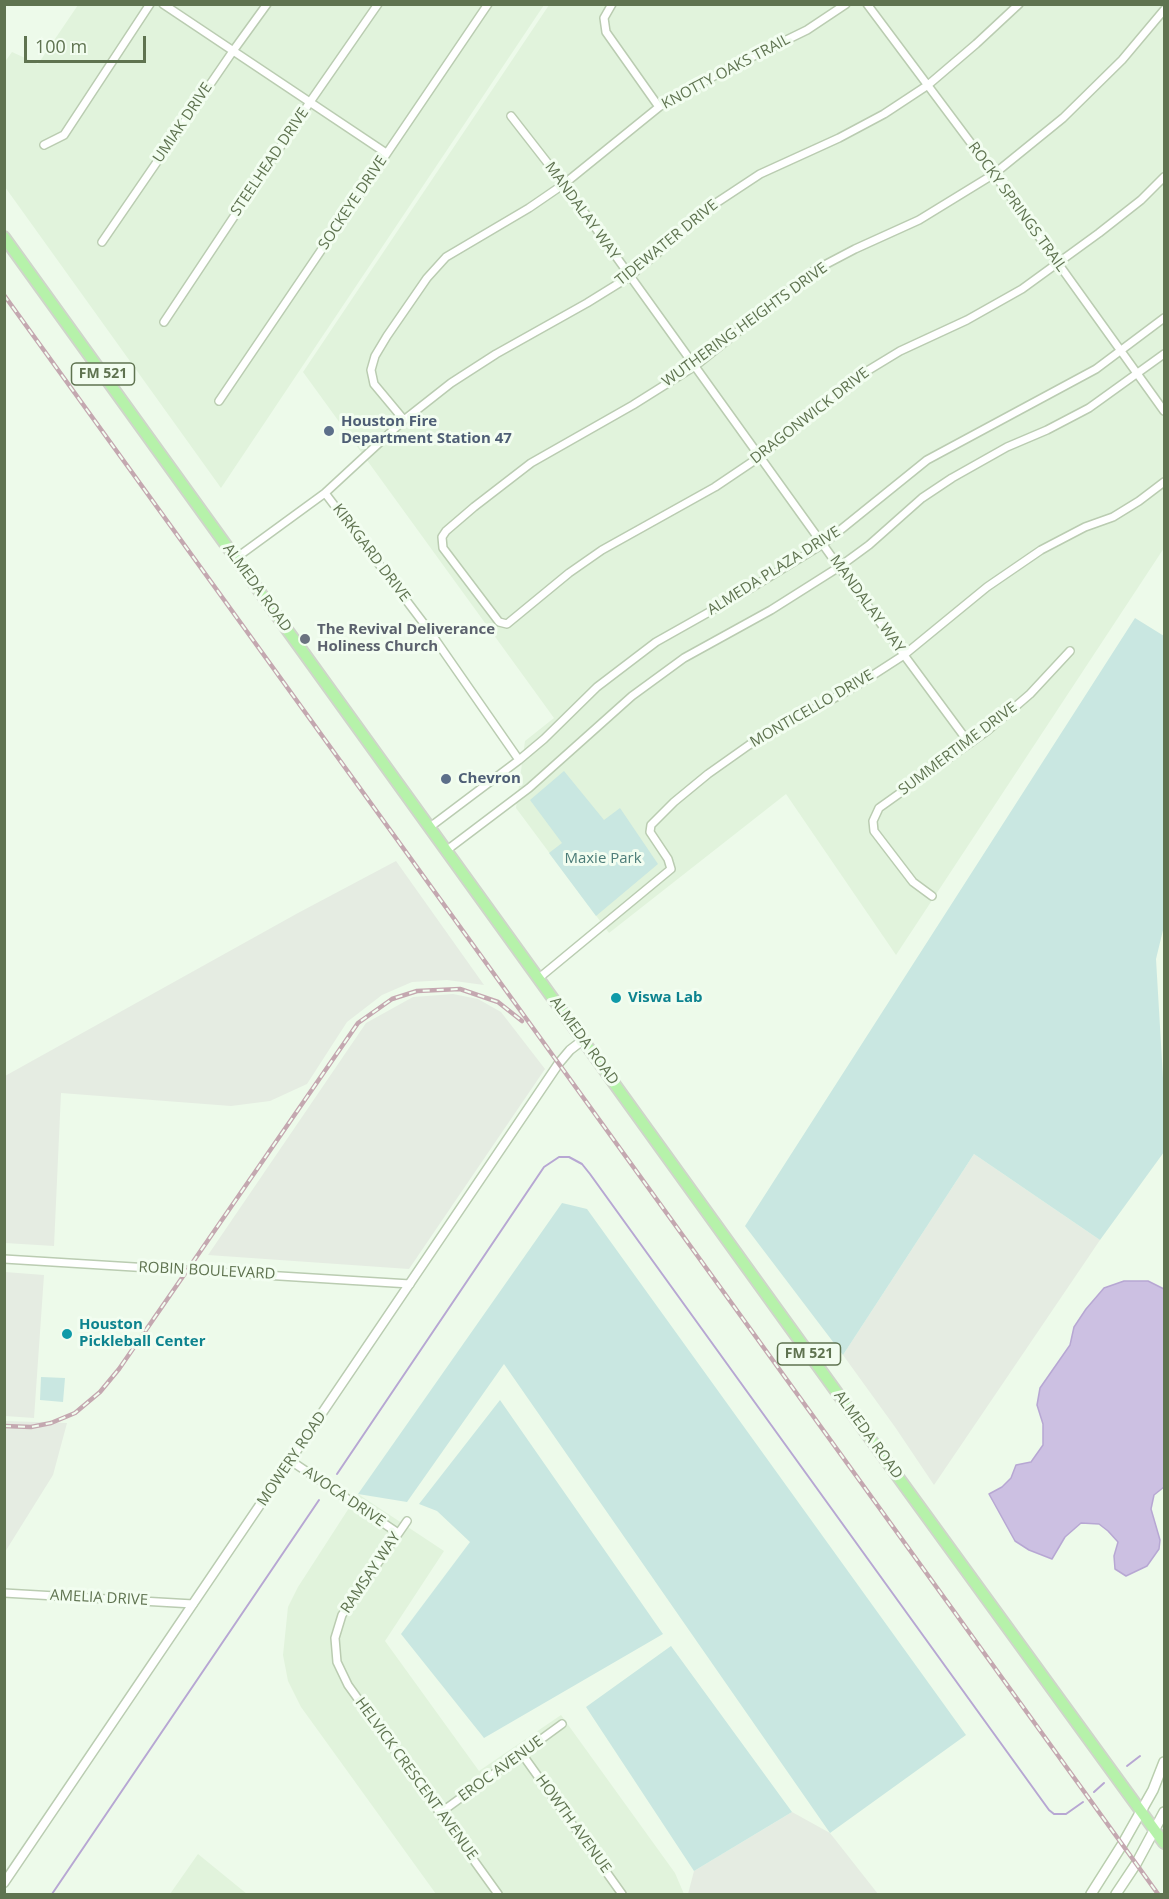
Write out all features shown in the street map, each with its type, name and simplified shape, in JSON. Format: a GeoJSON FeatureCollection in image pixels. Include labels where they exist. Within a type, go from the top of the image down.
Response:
{"type":"FeatureCollection","features":[{"type":"Feature","properties":{"kind":"main road","name":"ALMEDA ROAD"},"geometry":{"type":"LineString","coordinates":[[4,237],[1164,1843]]}},
{"type":"Feature","properties":{"kind":"main road"},"geometry":{"type":"LineString","coordinates":[[1091,1894],[1153,1790],[1164,1762]]}},
{"type":"Feature","properties":{"kind":"main road"},"geometry":{"type":"LineString","coordinates":[[1116,1894],[1164,1812]]}},
{"type":"Feature","properties":{"kind":"street"},"geometry":{"type":"LineString","coordinates":[[45,145],[64,135],[150,4]]}},
{"type":"Feature","properties":{"kind":"street"},"geometry":{"type":"LineString","coordinates":[[163,4],[386,153]]}},
{"type":"Feature","properties":{"kind":"street","name":"UMIAK DRIVE"},"geometry":{"type":"LineString","coordinates":[[102,242],[267,4]]}},
{"type":"Feature","properties":{"kind":"street","name":"STEELHEAD DRIVE"},"geometry":{"type":"LineString","coordinates":[[164,322],[378,4]]}},
{"type":"Feature","properties":{"kind":"street","name":"SOCKEYE DRIVE"},"geometry":{"type":"LineString","coordinates":[[219,401],[488,4]]}},
{"type":"Feature","properties":{"kind":"street"},"geometry":{"type":"LineString","coordinates":[[612,4],[604,18],[606,32],[659,107]]}},
{"type":"Feature","properties":{"kind":"street","name":"KNOTTY OAKS TRAIL"},"geometry":{"type":"LineString","coordinates":[[404,420],[374,384],[371,370],[375,356],[387,336],[427,278],[446,257],[529,208],[564,184],[659,107],[725,70],[807,30],[846,4]]}},
{"type":"Feature","properties":{"kind":"street","name":"ROCKY SPRINGS TRAIL"},"geometry":{"type":"LineString","coordinates":[[867,4],[994,174],[1164,411]]}},
{"type":"Feature","properties":{"kind":"street","name":"TIDEWATER DRIVE"},"geometry":{"type":"LineString","coordinates":[[236,558],[326,493],[404,420],[451,383],[496,354],[629,277],[710,207],[760,174],[839,138],[884,114],[927,85],[1019,4]]}},
{"type":"Feature","properties":{"kind":"street","name":"WUTHERING HEIGHTS DRIVE"},"geometry":{"type":"LineString","coordinates":[[488,608],[443,548],[442,537],[446,531],[531,463],[633,405],[695,366],[815,270],[919,220],[994,174],[1063,118],[1122,60],[1164,10]]}},
{"type":"Feature","properties":{"kind":"street","name":"MANDALAY WAY"},"geometry":{"type":"LineString","coordinates":[[511,116],[564,184],[839,567],[969,743]]}},
{"type":"Feature","properties":{"kind":"street","name":"DRAGONWICK DRIVE"},"geometry":{"type":"LineString","coordinates":[[488,608],[499,622],[507,624],[569,573],[602,550],[715,487],[761,456],[849,382],[900,351],[967,320],[1022,289],[1141,200],[1164,177]]}},
{"type":"Feature","properties":{"kind":"street","name":"ALMEDA PLAZA DRIVE"},"geometry":{"type":"LineString","coordinates":[[430,827],[519,760],[597,687],[656,642],[823,544],[927,460],[1096,369],[1122,352],[1164,318]]}},
{"type":"Feature","properties":{"kind":"street","name":"ALMEDA PLAZA DRIVE"},"geometry":{"type":"LineString","coordinates":[[447,850],[529,788],[632,696],[684,658],[771,610],[839,567],[869,545],[922,498],[952,478],[1007,447],[1047,430],[1089,408],[1164,354]]}},
{"type":"Feature","properties":{"kind":"street","name":"MONTICELLO DRIVE"},"geometry":{"type":"LineString","coordinates":[[539,978],[671,869],[668,859],[650,832],[655,820],[708,774],[749,745],[856,686],[904,655],[987,587],[1023,562],[1085,527],[1113,517],[1164,482]]}},
{"type":"Feature","properties":{"kind":"street","name":"KIRKGARD DRIVE"},"geometry":{"type":"LineString","coordinates":[[326,493],[428,629],[519,760]]}},
{"type":"Feature","properties":{"kind":"street","name":"SUMMERTIME DRIVE"},"geometry":{"type":"LineString","coordinates":[[932,896],[913,882],[874,831],[873,821],[879,808],[969,743],[1030,694],[1070,651]]}},
{"type":"Feature","properties":{"kind":"street","name":"MOWERY ROAD"},"geometry":{"type":"LineString","coordinates":[[4,1883],[559,1063],[583,1040]]}},
{"type":"Feature","properties":{"kind":"street","name":"ROBIN BOULEVARD"},"geometry":{"type":"LineString","coordinates":[[4,1259],[410,1284]]}},
{"type":"Feature","properties":{"kind":"street","name":"AVOCA DRIVE"},"geometry":{"type":"LineString","coordinates":[[291,1461],[398,1533]]}},
{"type":"Feature","properties":{"kind":"street","name":"RAMSAY WAY"},"geometry":{"type":"LineString","coordinates":[[337,1662],[335,1638],[342,1615],[407,1521]]}},
{"type":"Feature","properties":{"kind":"street","name":"AMELIA DRIVE"},"geometry":{"type":"LineString","coordinates":[[4,1593],[193,1604]]}},
{"type":"Feature","properties":{"kind":"street","name":"HELVICK CRESCENT AVENUE"},"geometry":{"type":"LineString","coordinates":[[337,1662],[348,1685],[498,1894]]}},
{"type":"Feature","properties":{"kind":"street","name":"EROC AVENUE"},"geometry":{"type":"LineString","coordinates":[[440,1813],[562,1724]]}},
{"type":"Feature","properties":{"kind":"street","name":"HOWTH AVENUE"},"geometry":{"type":"LineString","coordinates":[[522,1754],[622,1894]]}},
{"type":"Feature","properties":{"kind":"shaded area"},"geometry":{"type":"Polygon","coordinates":[[[78,5],[544,5],[221,488],[5,187],[4,63],[12,52],[38,64],[78,5]]]}},
{"type":"Feature","properties":{"kind":"shaded area"},"geometry":{"type":"Polygon","coordinates":[[[549,5],[1164,5],[1164,548],[896,955],[786,794],[609,933],[516,808],[525,741],[554,718],[303,372],[549,5]]]}},
{"type":"Feature","properties":{"kind":"shaded area"},"geometry":{"type":"Polygon","coordinates":[[[396,861],[484,985],[447,980],[412,982],[382,995],[347,1022],[307,1084],[270,1101],[231,1106],[61,1093],[54,1246],[5,1243],[5,1076],[396,861]]]}},
{"type":"Feature","properties":{"kind":"shaded area"},"geometry":{"type":"Polygon","coordinates":[[[453,994],[478,999],[501,1012],[545,1069],[409,1269],[208,1255],[366,1023],[413,997],[453,994]]]}},
{"type":"Feature","properties":{"kind":"shaded area"},"geometry":{"type":"Polygon","coordinates":[[[974,1154],[1100,1240],[934,1485],[843,1355],[974,1154]]]}},
{"type":"Feature","properties":{"kind":"shaded area"},"geometry":{"type":"Polygon","coordinates":[[[5,1272],[44,1275],[34,1418],[5,1416],[5,1272]]]}},
{"type":"Feature","properties":{"kind":"shaded area"},"geometry":{"type":"Polygon","coordinates":[[[1124,1281],[1148,1281],[1164,1289],[1164,1487],[1154,1495],[1151,1509],[1160,1540],[1159,1549],[1147,1566],[1126,1576],[1115,1569],[1114,1556],[1118,1542],[1099,1524],[1081,1523],[1065,1537],[1052,1559],[1029,1550],[1015,1541],[989,1494],[1002,1487],[1011,1478],[1016,1465],[1031,1462],[1043,1445],[1043,1424],[1037,1405],[1040,1388],[1070,1345],[1074,1327],[1086,1309],[1104,1288],[1124,1281]]]}},
{"type":"Feature","properties":{"kind":"shaded area"},"geometry":{"type":"Polygon","coordinates":[[[5,1421],[67,1423],[53,1475],[5,1552],[5,1421]]]}},
{"type":"Feature","properties":{"kind":"shaded area"},"geometry":{"type":"Polygon","coordinates":[[[358,1494],[444,1551],[385,1641],[479,1771],[561,1715],[675,1873],[684,1894],[436,1894],[301,1707],[288,1681],[283,1655],[288,1607],[298,1587],[358,1494]]]}},
{"type":"Feature","properties":{"kind":"shaded area"},"geometry":{"type":"Polygon","coordinates":[[[792,1812],[830,1833],[878,1894],[688,1894],[694,1871],[792,1812]]]}},
{"type":"Feature","properties":{"kind":"shaded area"},"geometry":{"type":"Polygon","coordinates":[[[198,1854],[247,1894],[170,1894],[198,1854]]]}},
{"type":"Feature","properties":{"kind":"green space"},"geometry":{"type":"Polygon","coordinates":[[[1135,618],[1164,636],[1164,926],[1156,959],[1164,1095],[1164,1152],[1100,1240],[974,1154],[843,1355],[745,1226],[1135,618]]]}},
{"type":"Feature","properties":{"kind":"green space","name":"Maxie Park"},"geometry":{"type":"Polygon","coordinates":[[[564,771],[604,820],[620,808],[658,864],[596,916],[549,853],[562,843],[530,800],[564,771]]]}},
{"type":"Feature","properties":{"kind":"green space"},"geometry":{"type":"Polygon","coordinates":[[[562,1203],[587,1209],[966,1735],[830,1833],[504,1364],[407,1502],[358,1494],[562,1203]]]}},
{"type":"Feature","properties":{"kind":"green space"},"geometry":{"type":"Polygon","coordinates":[[[41,1377],[65,1378],[63,1402],[40,1400],[41,1377]]]}},
{"type":"Feature","properties":{"kind":"green space"},"geometry":{"type":"Polygon","coordinates":[[[500,1400],[663,1634],[484,1738],[401,1634],[470,1542],[437,1511],[419,1504],[500,1400]]]}},
{"type":"Feature","properties":{"kind":"green space"},"geometry":{"type":"Polygon","coordinates":[[[671,1646],[792,1812],[694,1871],[586,1707],[671,1646]]]}},
{"type":"Feature","properties":{"kind":"waterway"},"geometry":{"type":"LineString","coordinates":[[337,1474],[544,1167],[559,1157],[569,1157],[582,1164],[590,1174],[1049,1810],[1054,1814],[1066,1814],[1083,1802]]}},
{"type":"Feature","properties":{"kind":"waterway"},"geometry":{"type":"LineString","coordinates":[[52,1894],[319,1500]]}},
{"type":"Feature","properties":{"kind":"waterway"},"geometry":{"type":"LineString","coordinates":[[1127,1766],[1140,1756]]}},
{"type":"Feature","properties":{"kind":"waterway"},"geometry":{"type":"LineString","coordinates":[[1094,1792],[1104,1783]]}},
{"type":"Feature","properties":{"kind":"railway"},"geometry":{"type":"LineString","coordinates":[[4,295],[1158,1894]]}},
{"type":"Feature","properties":{"kind":"railway"},"geometry":{"type":"LineString","coordinates":[[4,1426],[31,1427],[51,1423],[75,1413],[100,1392],[119,1369],[358,1023],[392,999],[417,991],[460,989],[498,1002],[522,1021]]}},
{"type":"Feature","properties":{"kind":"place","name":"Houston Fire Department Station 47"},"geometry":{"type":"Point","coordinates":[329,431]}},
{"type":"Feature","properties":{"kind":"place","name":"The Revival Deliverance Holiness Church"},"geometry":{"type":"Point","coordinates":[305,639]}},
{"type":"Feature","properties":{"kind":"place","name":"Chevron"},"geometry":{"type":"Point","coordinates":[446,779]}},
{"type":"Feature","properties":{"kind":"place","name":"Viswa Lab"},"geometry":{"type":"Point","coordinates":[616,998]}},
{"type":"Feature","properties":{"kind":"place","name":"Houston Pickleball Center"},"geometry":{"type":"Point","coordinates":[67,1334]}}]}
